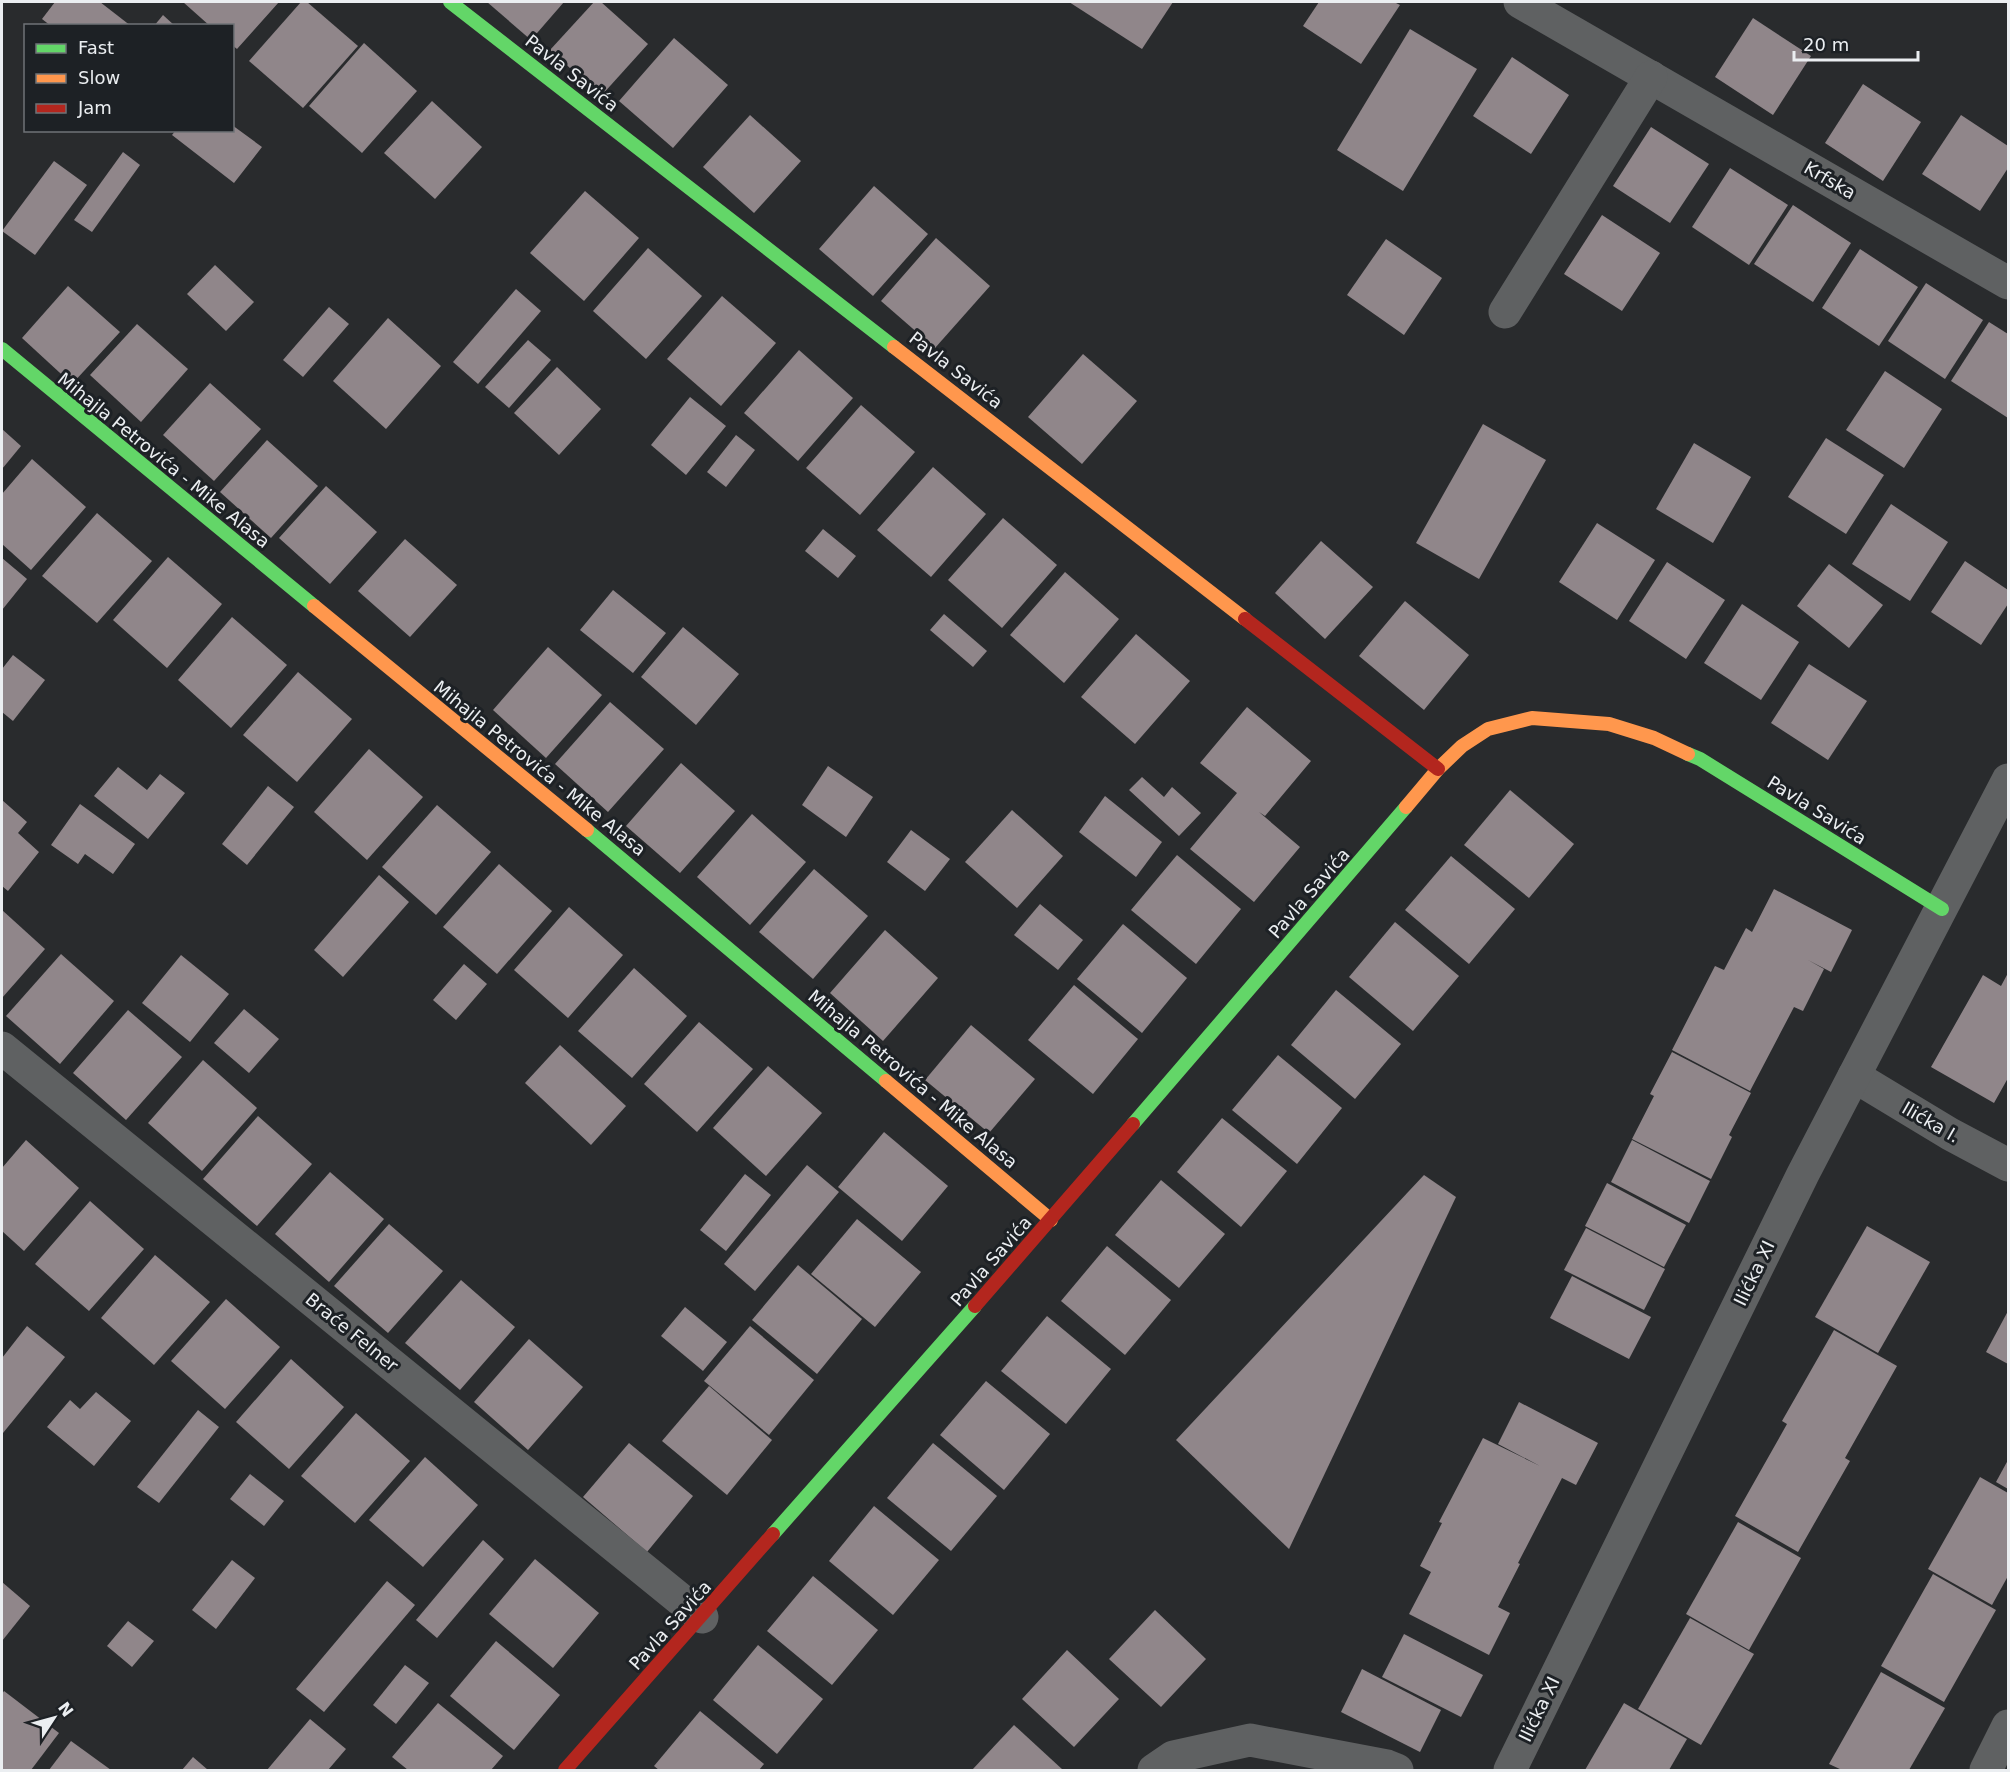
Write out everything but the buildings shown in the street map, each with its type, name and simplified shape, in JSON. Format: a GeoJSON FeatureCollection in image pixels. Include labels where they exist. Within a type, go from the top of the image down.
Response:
{"type":"FeatureCollection","features":[{"type":"Feature","properties":{"kind":"street","name":"Pavla Savića"},"geometry":{"type":"LineString","coordinates":[[450,2],[1438,769]]}},
{"type":"Feature","properties":{"kind":"street","name":"Krfska"},"geometry":{"type":"LineString","coordinates":[[1520,2],[2008,282]]}},
{"type":"Feature","properties":{"kind":"street"},"geometry":{"type":"LineString","coordinates":[[1506,312],[1651,77]]}},
{"type":"Feature","properties":{"kind":"street","name":"Mihajla Petrovića - Mike Alasa"},"geometry":{"type":"LineString","coordinates":[[2,349],[681,907],[1051,1220]]}},
{"type":"Feature","properties":{"kind":"street","name":"Pavla Savića"},"geometry":{"type":"LineString","coordinates":[[565,1770],[1051,1220],[1438,769],[1462,746],[1488,729],[1532,718],[1609,724],[1654,738],[1700,759],[1942,909]]}},
{"type":"Feature","properties":{"kind":"street","name":"Ilićka XI"},"geometry":{"type":"LineString","coordinates":[[1509,1770],[1803,1174],[2008,780]]}},
{"type":"Feature","properties":{"kind":"street","name":"Braće Felner"},"geometry":{"type":"LineString","coordinates":[[2,1048],[702,1617]]}},
{"type":"Feature","properties":{"kind":"street","name":"Ilićka I."},"geometry":{"type":"LineString","coordinates":[[1854,1076],[1950,1134],[2008,1165]]}},
{"type":"Feature","properties":{"kind":"street"},"geometry":{"type":"LineString","coordinates":[[1986,1770],[2008,1726]]}},
{"type":"Feature","properties":{"kind":"street"},"geometry":{"type":"LineString","coordinates":[[1154,1770],[1173,1757],[1250,1740],[1387,1766],[1397,1770]]}},
{"type":"Feature","properties":{"kind":"traffic: fast"},"geometry":{"type":"LineString","coordinates":[[450,2],[894,347]]}},
{"type":"Feature","properties":{"kind":"traffic: fast"},"geometry":{"type":"LineString","coordinates":[[2,349],[314,606]]}},
{"type":"Feature","properties":{"kind":"traffic: fast"},"geometry":{"type":"LineString","coordinates":[[1688,754],[1700,759],[1942,909]]}},
{"type":"Feature","properties":{"kind":"traffic: fast"},"geometry":{"type":"LineString","coordinates":[[1133,1124],[1406,807]]}},
{"type":"Feature","properties":{"kind":"traffic: fast"},"geometry":{"type":"LineString","coordinates":[[587,830],[886,1081]]}},
{"type":"Feature","properties":{"kind":"traffic: fast"},"geometry":{"type":"LineString","coordinates":[[773,1534],[975,1306]]}},
{"type":"Feature","properties":{"kind":"traffic: slow"},"geometry":{"type":"LineString","coordinates":[[894,347],[1245,619]]}},
{"type":"Feature","properties":{"kind":"traffic: slow"},"geometry":{"type":"LineString","coordinates":[[314,606],[587,830]]}},
{"type":"Feature","properties":{"kind":"traffic: slow"},"geometry":{"type":"LineString","coordinates":[[1406,807],[1438,769],[1462,746],[1488,729],[1532,718],[1609,724],[1654,738],[1688,754]]}},
{"type":"Feature","properties":{"kind":"traffic: slow"},"geometry":{"type":"LineString","coordinates":[[886,1081],[1051,1220]]}},
{"type":"Feature","properties":{"kind":"traffic: jam"},"geometry":{"type":"LineString","coordinates":[[1245,619],[1438,769]]}},
{"type":"Feature","properties":{"kind":"traffic: jam"},"geometry":{"type":"LineString","coordinates":[[975,1306],[1133,1124]]}},
{"type":"Feature","properties":{"kind":"traffic: jam"},"geometry":{"type":"LineString","coordinates":[[565,1770],[773,1534]]}}]}
